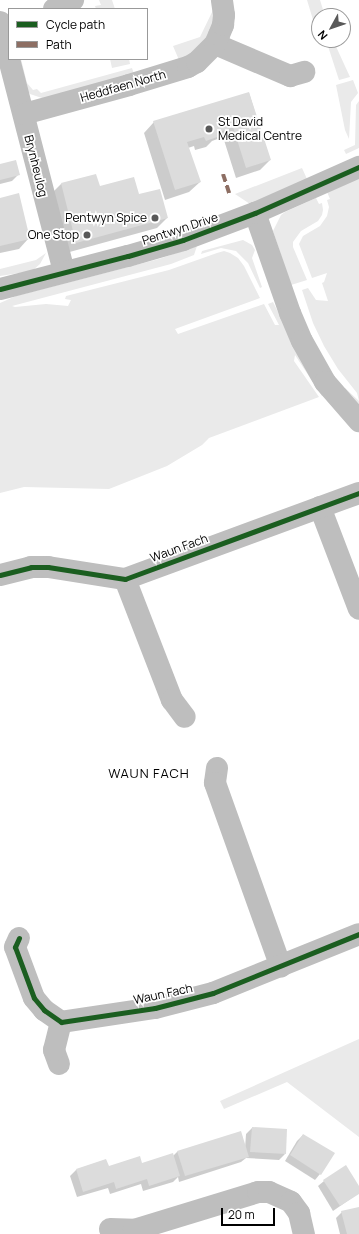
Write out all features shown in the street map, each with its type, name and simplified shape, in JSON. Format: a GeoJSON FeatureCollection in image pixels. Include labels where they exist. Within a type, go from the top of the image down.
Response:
{"type":"FeatureCollection","features":[{"type":"Feature","properties":{"kind":"street"},"geometry":{"type":"LineString","coordinates":[[57,8],[67,5],[73,0]]}},
{"type":"Feature","properties":{"kind":"street","name":"Heddfaen North"},"geometry":{"type":"LineString","coordinates":[[24,114],[188,67],[197,62],[215,44],[223,25],[224,14],[222,0]]}},
{"type":"Feature","properties":{"kind":"street","name":"Brynheulog"},"geometry":{"type":"LineString","coordinates":[[3,23],[8,52]]}},
{"type":"Feature","properties":{"kind":"street"},"geometry":{"type":"LineString","coordinates":[[215,44],[290,76],[304,72]]}},
{"type":"Feature","properties":{"kind":"street","name":"Brynheulog"},"geometry":{"type":"LineString","coordinates":[[10,60],[64,272]]}},
{"type":"Feature","properties":{"kind":"street","name":"Pentwyn Drive"},"geometry":{"type":"LineString","coordinates":[[0,289],[183,240],[256,213],[359,167]]}},
{"type":"Feature","properties":{"kind":"street"},"geometry":{"type":"LineString","coordinates":[[256,213],[288,307],[302,341],[325,382],[359,421]]}},
{"type":"Feature","properties":{"kind":"street","name":"Waun Fach"},"geometry":{"type":"LineString","coordinates":[[0,575],[19,569],[48,567],[125,579],[359,493]]}},
{"type":"Feature","properties":{"kind":"street"},"geometry":{"type":"LineString","coordinates":[[320,507],[359,609]]}},
{"type":"Feature","properties":{"kind":"street"},"geometry":{"type":"LineString","coordinates":[[125,579],[172,700],[185,717]]}},
{"type":"Feature","properties":{"kind":"street"},"geometry":{"type":"LineString","coordinates":[[217,768],[215,783],[281,967]]}},
{"type":"Feature","properties":{"kind":"street","name":"Waun Fach"},"geometry":{"type":"LineString","coordinates":[[61,1022],[155,1008],[213,993],[281,967],[359,934]]}},
{"type":"Feature","properties":{"kind":"street"},"geometry":{"type":"LineString","coordinates":[[19,938],[15,947],[34,998],[44,1010],[61,1022],[54,1050],[59,1064]]}},
{"type":"Feature","properties":{"kind":"street"},"geometry":{"type":"LineString","coordinates":[[110,1229],[134,1230],[258,1192],[269,1192],[291,1202],[299,1213],[304,1234]]}},
{"type":"Feature","properties":{"kind":"shaded area"},"geometry":{"type":"Polygon","coordinates":[[[99,0],[112,0],[115,8],[96,8],[95,6],[101,5],[99,0]]]}},
{"type":"Feature","properties":{"kind":"shaded area"},"geometry":{"type":"Polygon","coordinates":[[[307,0],[320,0],[322,8],[311,8],[311,13],[307,0]]]}},
{"type":"Feature","properties":{"kind":"shaded area"},"geometry":{"type":"Polygon","coordinates":[[[214,8],[214,25],[196,52],[179,60],[173,46],[200,37],[214,8]]]}},
{"type":"Feature","properties":{"kind":"shaded area"},"geometry":{"type":"Polygon","coordinates":[[[329,48],[337,48],[350,77],[339,80],[329,48]]]}},
{"type":"Feature","properties":{"kind":"shaded area"},"geometry":{"type":"Polygon","coordinates":[[[18,60],[21,60],[27,83],[33,90],[37,89],[41,93],[132,68],[134,74],[45,99],[30,94],[25,88],[18,60]]]}},
{"type":"Feature","properties":{"kind":"shaded area"},"geometry":{"type":"Polygon","coordinates":[[[110,60],[129,60],[130,64],[112,68],[110,60]]]}},
{"type":"Feature","properties":{"kind":"shaded area"},"geometry":{"type":"Polygon","coordinates":[[[353,80],[358,93],[351,102],[349,139],[345,130],[336,85],[353,80]]]}},
{"type":"Feature","properties":{"kind":"shaded area"},"geometry":{"type":"Polygon","coordinates":[[[359,101],[359,148],[346,154],[344,150],[355,145],[356,105],[359,101]]]}},
{"type":"Feature","properties":{"kind":"shaded area"},"geometry":{"type":"Polygon","coordinates":[[[302,168],[307,179],[250,204],[235,194],[302,168]]]}},
{"type":"Feature","properties":{"kind":"shaded area"},"geometry":{"type":"Polygon","coordinates":[[[359,178],[359,401],[357,393],[338,369],[324,346],[313,323],[302,290],[308,288],[316,300],[328,301],[322,283],[324,282],[327,273],[312,278],[299,244],[303,236],[320,226],[327,216],[329,207],[327,200],[330,199],[327,192],[359,178]]]}},
{"type":"Feature","properties":{"kind":"shaded area"},"geometry":{"type":"Polygon","coordinates":[[[316,198],[319,204],[322,203],[322,215],[318,221],[301,231],[293,242],[293,247],[307,280],[291,285],[273,231],[281,215],[316,198]]]}},
{"type":"Feature","properties":{"kind":"shaded area"},"geometry":{"type":"Polygon","coordinates":[[[243,240],[252,245],[255,250],[252,258],[262,287],[260,288],[248,263],[236,251],[221,248],[201,254],[202,251],[243,240]]]}},
{"type":"Feature","properties":{"kind":"shaded area"},"geometry":{"type":"Polygon","coordinates":[[[197,246],[194,255],[171,264],[12,306],[46,304],[68,306],[71,300],[65,299],[66,296],[169,270],[224,251],[238,258],[244,266],[260,298],[175,329],[178,334],[264,304],[275,325],[279,325],[268,304],[273,302],[287,330],[325,394],[322,396],[295,355],[294,361],[319,397],[209,438],[202,445],[167,466],[109,489],[24,487],[0,493],[0,303],[16,296],[159,259],[197,246]]]}},
{"type":"Feature","properties":{"kind":"shaded area"},"geometry":{"type":"Polygon","coordinates":[[[46,253],[40,264],[32,271],[0,276],[0,269],[36,260],[46,253]]]}},
{"type":"Feature","properties":{"kind":"shaded area"},"geometry":{"type":"Polygon","coordinates":[[[345,388],[359,401],[359,410],[342,390],[345,388]]]}},
{"type":"Feature","properties":{"kind":"shaded area"},"geometry":{"type":"Polygon","coordinates":[[[359,1039],[359,1137],[287,1082],[224,1109],[220,1101],[359,1039]]]}},
{"type":"Feature","properties":{"kind":"building"},"geometry":{"type":"Polygon","coordinates":[[[249,92],[271,160],[246,168],[233,127],[217,133],[217,137],[206,141],[204,137],[187,142],[201,182],[175,190],[153,121],[249,92]]]}},
{"type":"Feature","properties":{"kind":"building"},"geometry":{"type":"Polygon","coordinates":[[[16,160],[20,175],[0,180],[0,164],[16,160]]]}},
{"type":"Feature","properties":{"kind":"building"},"geometry":{"type":"Polygon","coordinates":[[[96,174],[100,186],[134,177],[139,194],[160,189],[168,218],[76,243],[61,183],[96,174]]]}},
{"type":"Feature","properties":{"kind":"building"},"geometry":{"type":"Polygon","coordinates":[[[19,193],[30,239],[0,246],[0,198],[19,193]]]}},
{"type":"Feature","properties":{"kind":"building"},"geometry":{"type":"Polygon","coordinates":[[[252,1127],[287,1129],[286,1154],[250,1152],[252,1127]]]}},
{"type":"Feature","properties":{"kind":"building"},"geometry":{"type":"Polygon","coordinates":[[[241,1131],[249,1157],[185,1176],[177,1151],[241,1131]]]}},
{"type":"Feature","properties":{"kind":"building"},"geometry":{"type":"Polygon","coordinates":[[[303,1134],[335,1153],[321,1175],[290,1155],[303,1134]]]}},
{"type":"Feature","properties":{"kind":"building"},"geometry":{"type":"Polygon","coordinates":[[[173,1153],[180,1176],[149,1186],[147,1179],[116,1189],[114,1182],[83,1192],[76,1169],[106,1159],[109,1166],[140,1156],[142,1163],[173,1153]]]}},
{"type":"Feature","properties":{"kind":"building"},"geometry":{"type":"Polygon","coordinates":[[[346,1165],[359,1186],[359,1194],[340,1206],[323,1180],[346,1165]]]}},
{"type":"Feature","properties":{"kind":"building"},"geometry":{"type":"Polygon","coordinates":[[[359,1207],[359,1234],[347,1234],[341,1211],[359,1207]]]}},
{"type":"Feature","properties":{"kind":"marked path"},"geometry":{"type":"LineString","coordinates":[[223,174],[229,193]]}},
{"type":"Feature","properties":{"kind":"cycle path"},"geometry":{"type":"LineString","coordinates":[[0,289],[128,256],[183,240],[255,213],[359,167]]}},
{"type":"Feature","properties":{"kind":"cycle path"},"geometry":{"type":"LineString","coordinates":[[0,575],[31,567],[48,567],[125,579],[359,493]]}},
{"type":"Feature","properties":{"kind":"cycle path"},"geometry":{"type":"LineString","coordinates":[[19,938],[15,947],[34,998],[44,1010],[61,1022],[155,1008],[213,993],[359,934]]}},
{"type":"Feature","properties":{"kind":"place","name":"St David Medical Centre"},"geometry":{"type":"Point","coordinates":[209,129]}},
{"type":"Feature","properties":{"kind":"place","name":"Pentwyn Spice"},"geometry":{"type":"Point","coordinates":[155,218]}},
{"type":"Feature","properties":{"kind":"place","name":"One Stop"},"geometry":{"type":"Point","coordinates":[87,235]}},
{"type":"Feature","properties":{"kind":"district","name":"WAUN FACH"},"geometry":{"type":"Point","coordinates":[149,773]}}]}
